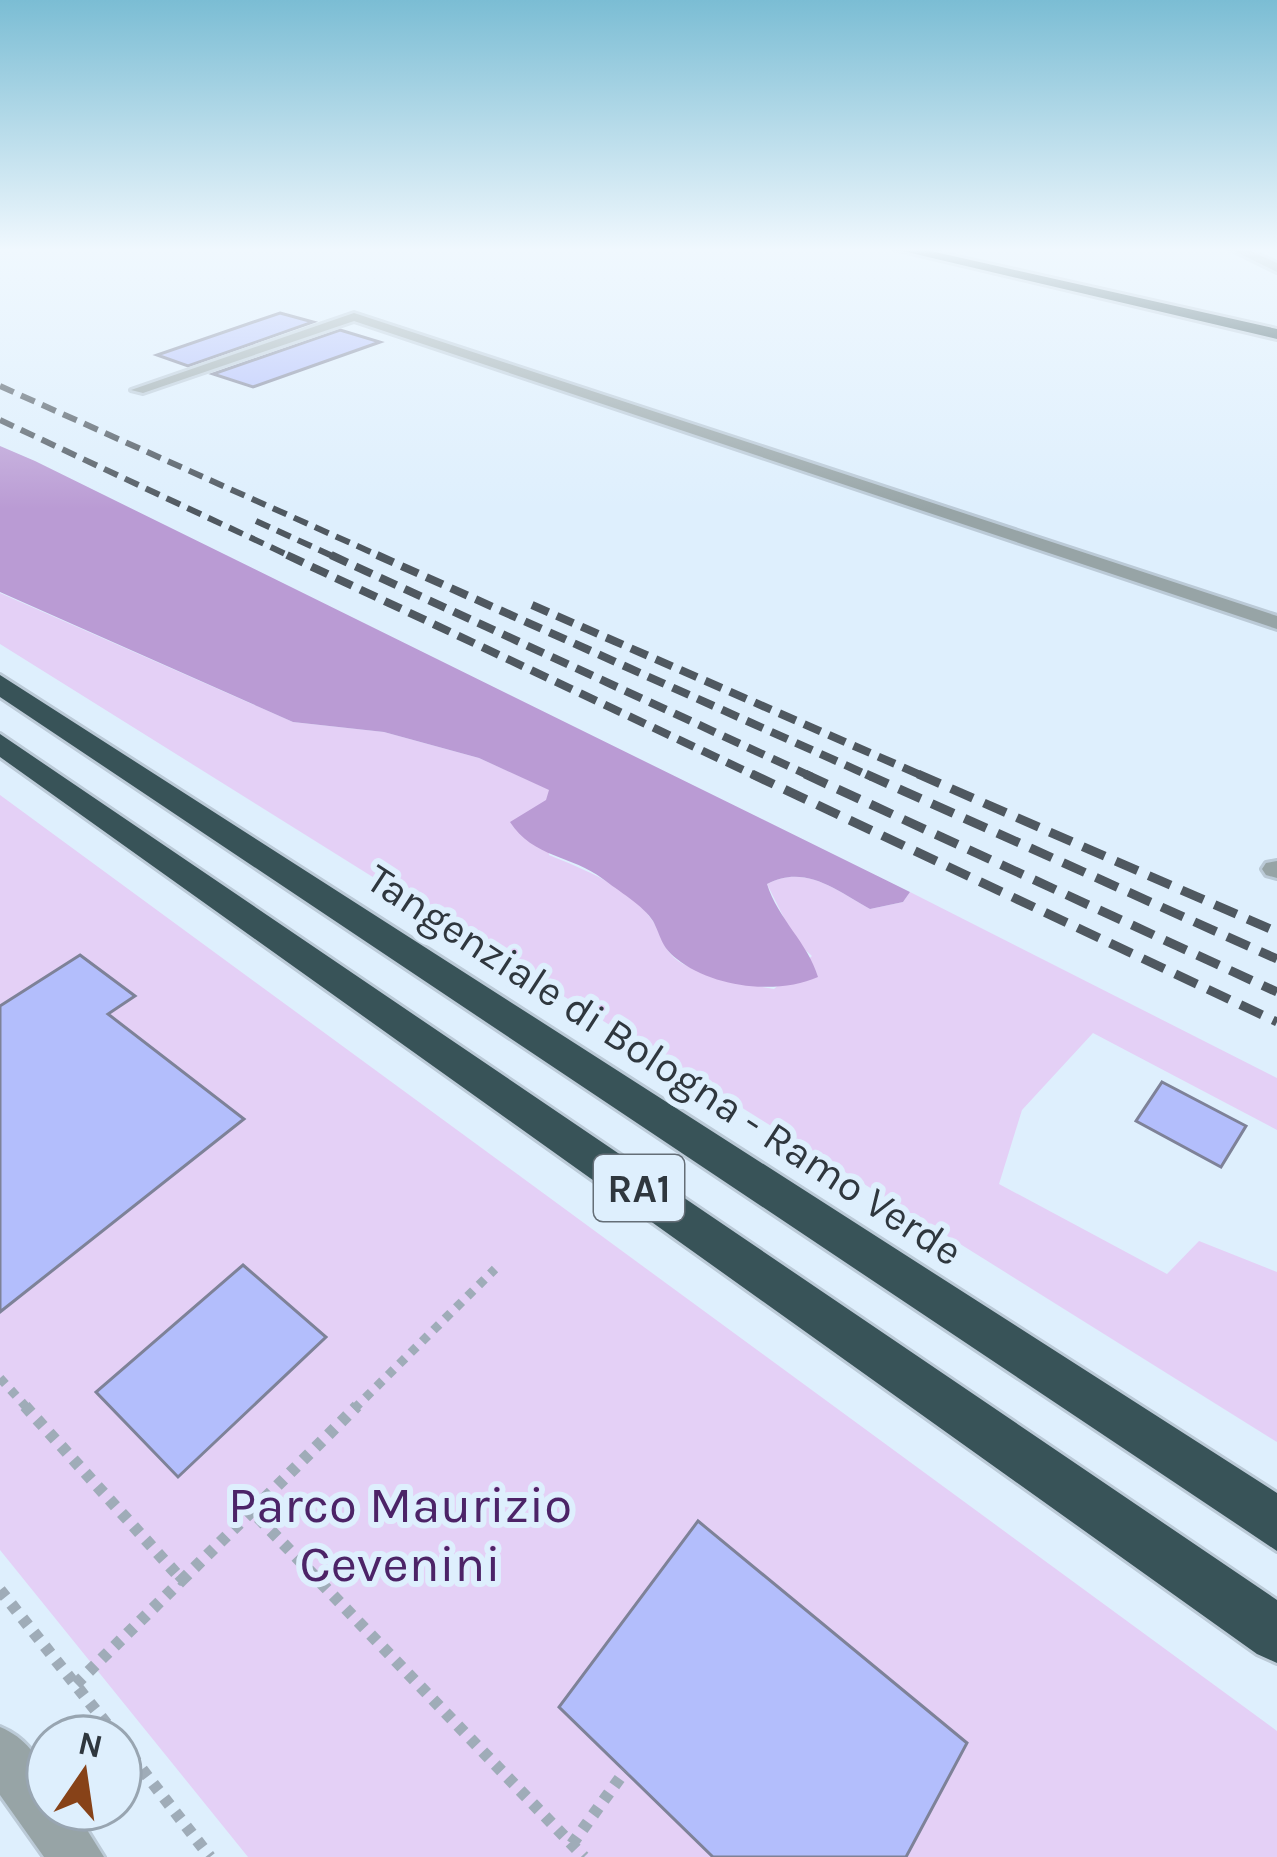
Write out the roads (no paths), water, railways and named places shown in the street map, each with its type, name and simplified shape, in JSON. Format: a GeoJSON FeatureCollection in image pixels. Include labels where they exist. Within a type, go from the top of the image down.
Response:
{"type":"FeatureCollection","features":[{"type":"Feature","properties":{"kind":"highway","name":"Tangenziale di Bologna - Ramo Verde"},"geometry":{"type":"LineString","coordinates":[[0,684],[1277,1524]]}},
{"type":"Feature","properties":{"kind":"highway","name":"RA1"},"geometry":{"type":"LineString","coordinates":[[0,743],[1277,1634]]}},
{"type":"Feature","properties":{"kind":"street"},"geometry":{"type":"LineString","coordinates":[[0,1751],[77,1857]]}},
{"type":"Feature","properties":{"kind":"lane"},"geometry":{"type":"LineString","coordinates":[[138,390],[299,336]]}},
{"type":"Feature","properties":{"kind":"lane"},"geometry":{"type":"LineString","coordinates":[[410,336],[1277,623]]}},
{"type":"Feature","properties":{"kind":"railway"},"geometry":{"type":"LineString","coordinates":[[0,386],[384,558]]}},
{"type":"Feature","properties":{"kind":"railway"},"geometry":{"type":"LineString","coordinates":[[0,420],[294,558]]}},
{"type":"Feature","properties":{"kind":"railway"},"geometry":{"type":"LineString","coordinates":[[256,521],[337,558]]}},
{"type":"Feature","properties":{"kind":"railway"},"geometry":{"type":"LineString","coordinates":[[287,555],[758,777]]}},
{"type":"Feature","properties":{"kind":"railway"},"geometry":{"type":"LineString","coordinates":[[331,555],[812,777]]}},
{"type":"Feature","properties":{"kind":"railway"},"geometry":{"type":"LineString","coordinates":[[377,555],[872,777]]}},
{"type":"Feature","properties":{"kind":"railway"},"geometry":{"type":"LineString","coordinates":[[532,605],[925,777]]}},
{"type":"Feature","properties":{"kind":"railway"},"geometry":{"type":"LineString","coordinates":[[752,774],[1277,1022]]}},
{"type":"Feature","properties":{"kind":"railway"},"geometry":{"type":"LineString","coordinates":[[805,774],[1277,992]]}},
{"type":"Feature","properties":{"kind":"railway"},"geometry":{"type":"LineString","coordinates":[[866,774],[1277,959]]}},
{"type":"Feature","properties":{"kind":"railway"},"geometry":{"type":"LineString","coordinates":[[918,774],[1277,932]]}},
{"type":"Feature","properties":{"kind":"park label","name":"Parco Maurizio Cevenini"},"geometry":{"type":"Point","coordinates":[400,1533]}}]}
